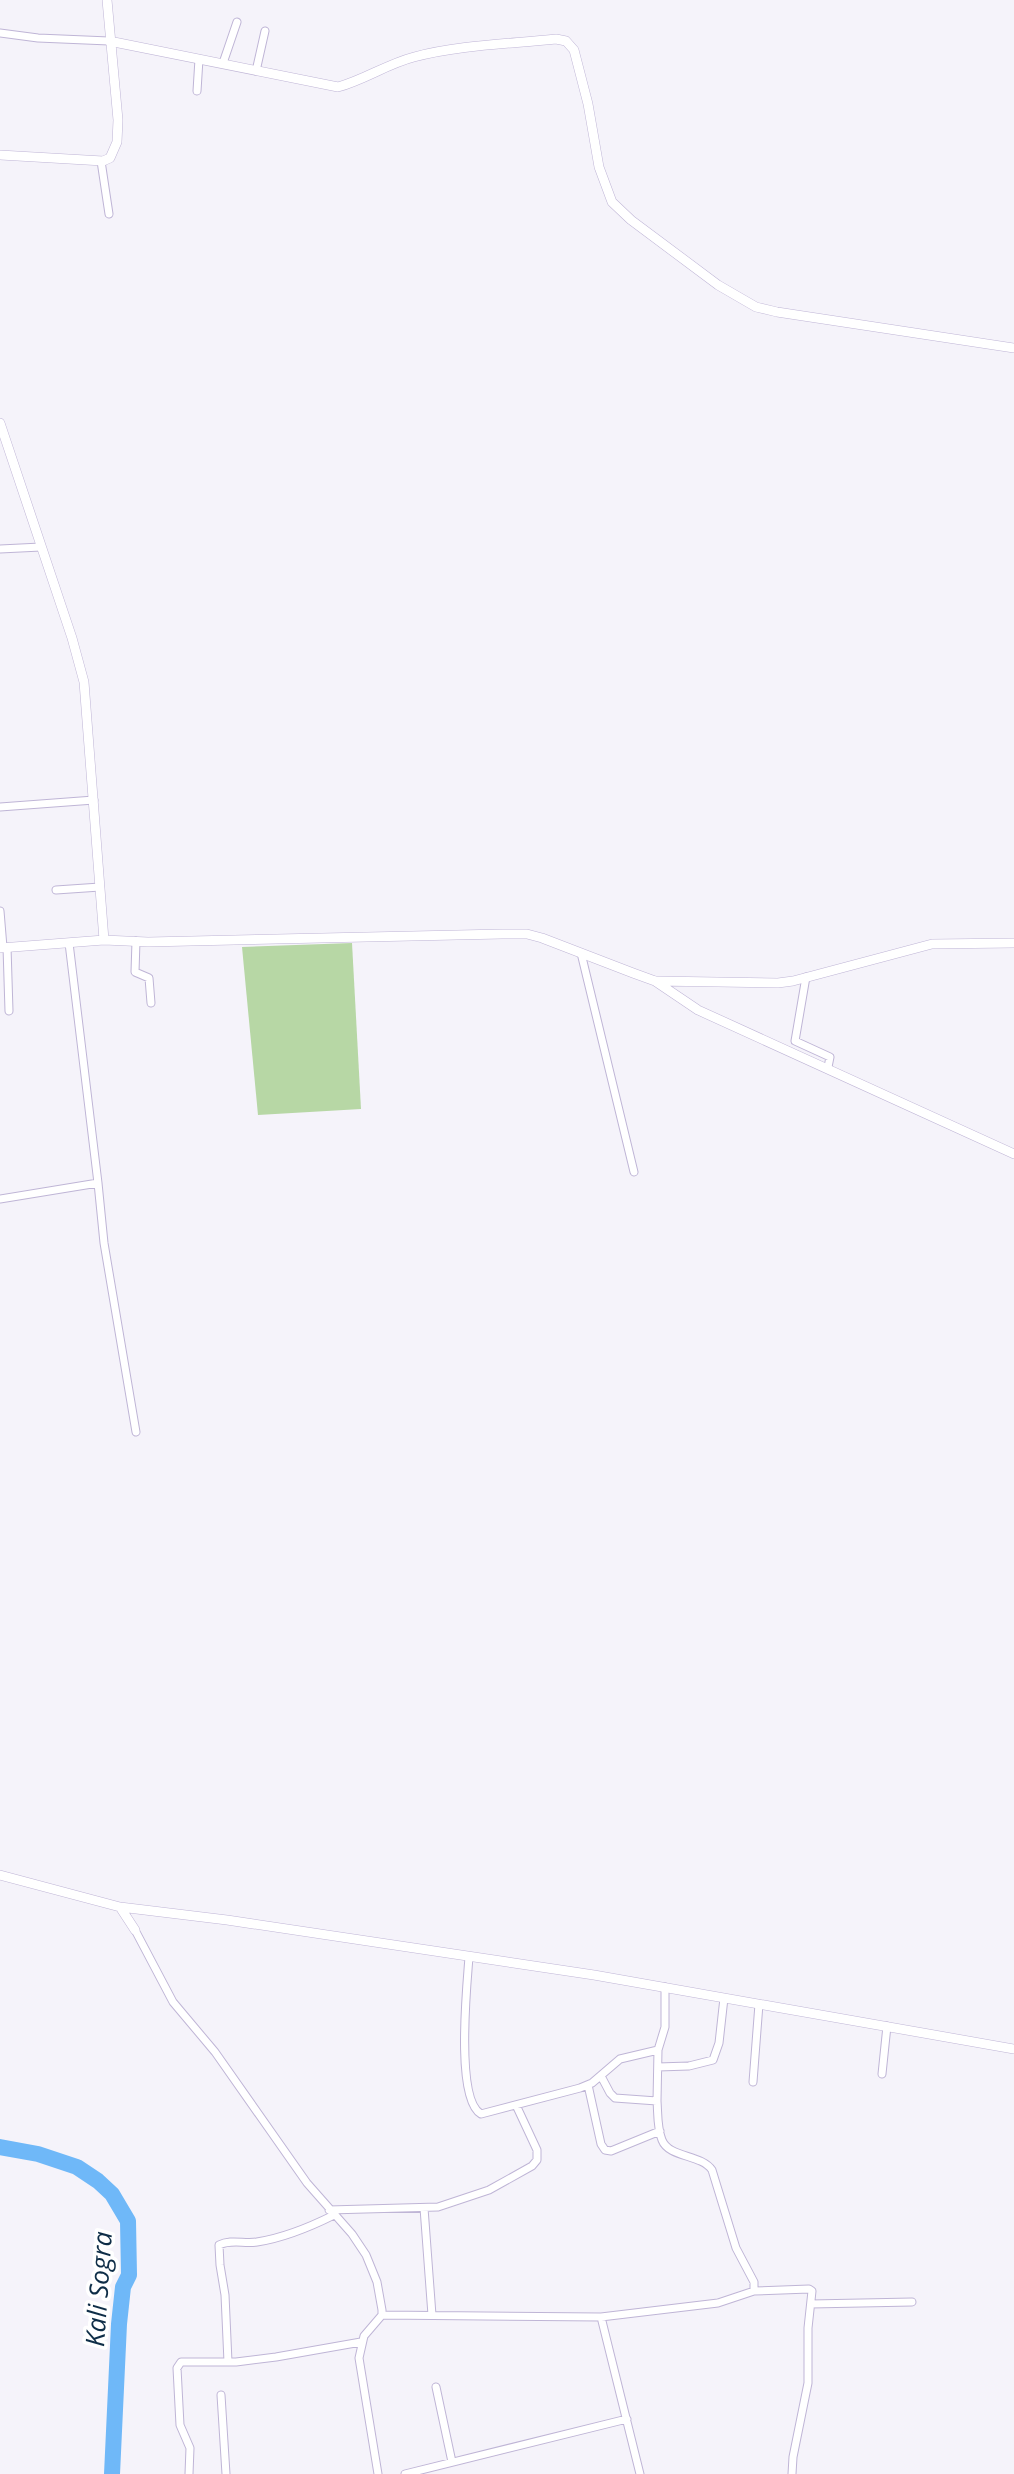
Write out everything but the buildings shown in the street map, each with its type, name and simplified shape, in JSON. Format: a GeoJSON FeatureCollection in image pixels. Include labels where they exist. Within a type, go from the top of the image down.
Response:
{"type":"FeatureCollection","features":[{"type":"Feature","properties":{"kind":"street"},"geometry":{"type":"LineString","coordinates":[[0,155],[101,161],[110,158],[117,142],[118,120],[107,0]]}},
{"type":"Feature","properties":{"kind":"street"},"geometry":{"type":"LineString","coordinates":[[223,64],[236,22]]}},
{"type":"Feature","properties":{"kind":"street"},"geometry":{"type":"LineString","coordinates":[[256,71],[265,31]]}},
{"type":"Feature","properties":{"kind":"street"},"geometry":{"type":"LineString","coordinates":[[0,33],[37,38],[109,41],[338,87],[357,82],[412,57],[556,38],[566,41],[574,50],[579,66],[599,167],[612,202],[631,220],[718,285],[756,307],[777,312],[1014,348]]}},
{"type":"Feature","properties":{"kind":"street"},"geometry":{"type":"LineString","coordinates":[[197,91],[199,59]]}},
{"type":"Feature","properties":{"kind":"street"},"geometry":{"type":"LineString","coordinates":[[101,161],[109,214]]}},
{"type":"Feature","properties":{"kind":"street"},"geometry":{"type":"LineString","coordinates":[[0,423],[72,638],[84,682],[100,887],[108,940]]}},
{"type":"Feature","properties":{"kind":"street"},"geometry":{"type":"LineString","coordinates":[[0,549],[41,547]]}},
{"type":"Feature","properties":{"kind":"street"},"geometry":{"type":"LineString","coordinates":[[0,807],[94,800]]}},
{"type":"Feature","properties":{"kind":"street"},"geometry":{"type":"LineString","coordinates":[[56,890],[100,887]]}},
{"type":"Feature","properties":{"kind":"street"},"geometry":{"type":"LineString","coordinates":[[0,911],[9,1011]]}},
{"type":"Feature","properties":{"kind":"street"},"geometry":{"type":"LineString","coordinates":[[3,947],[108,940],[527,934],[655,981],[698,1010],[1014,1154]]}},
{"type":"Feature","properties":{"kind":"street"},"geometry":{"type":"LineString","coordinates":[[133,941],[135,972],[149,978],[151,1003]]}},
{"type":"Feature","properties":{"kind":"street"},"geometry":{"type":"LineString","coordinates":[[69,943],[104,1243],[136,1432]]}},
{"type":"Feature","properties":{"kind":"street"},"geometry":{"type":"LineString","coordinates":[[655,981],[778,983],[932,944],[1014,943]]}},
{"type":"Feature","properties":{"kind":"street"},"geometry":{"type":"LineString","coordinates":[[581,953],[634,1172]]}},
{"type":"Feature","properties":{"kind":"street"},"geometry":{"type":"LineString","coordinates":[[806,977],[796,1041],[830,1057],[828,1068]]}},
{"type":"Feature","properties":{"kind":"street"},"geometry":{"type":"LineString","coordinates":[[0,1199],[98,1182]]}},
{"type":"Feature","properties":{"kind":"street"},"geometry":{"type":"LineString","coordinates":[[0,1875],[120,1907],[227,1920],[665,1987],[1014,2049]]}},
{"type":"Feature","properties":{"kind":"street"},"geometry":{"type":"LineString","coordinates":[[120,1907],[173,2001],[215,2052],[294,2166],[352,2234],[373,2267],[382,2315]]}},
{"type":"Feature","properties":{"kind":"street"},"geometry":{"type":"LineString","coordinates":[[135,1930],[144,1911]]}},
{"type":"Feature","properties":{"kind":"street"},"geometry":{"type":"LineString","coordinates":[[469,1956],[464,2034],[467,2079],[473,2104],[481,2114],[588,2085],[620,2059],[658,2050]]}},
{"type":"Feature","properties":{"kind":"street"},"geometry":{"type":"LineString","coordinates":[[665,1987],[665,2026],[658,2050],[657,2101],[660,2131],[666,2146],[703,2161],[712,2170],[736,2248],[754,2282],[754,2291]]}},
{"type":"Feature","properties":{"kind":"street"},"geometry":{"type":"LineString","coordinates":[[658,2067],[688,2066],[713,2060],[719,2043],[724,1998]]}},
{"type":"Feature","properties":{"kind":"street"},"geometry":{"type":"LineString","coordinates":[[752,2082],[759,2004]]}},
{"type":"Feature","properties":{"kind":"street"},"geometry":{"type":"LineString","coordinates":[[882,2074],[887,2026]]}},
{"type":"Feature","properties":{"kind":"street"},"geometry":{"type":"LineString","coordinates":[[601,2076],[615,2098],[657,2101]]}},
{"type":"Feature","properties":{"kind":"street"},"geometry":{"type":"LineString","coordinates":[[588,2085],[602,2148],[605,2150],[611,2151],[660,2131]]}},
{"type":"Feature","properties":{"kind":"street"},"geometry":{"type":"LineString","coordinates":[[228,2362],[219,2245],[227,2242],[259,2242],[311,2227],[332,2213],[424,2208],[461,2201],[480,2194],[536,2163],[537,2150],[516,2105]]}},
{"type":"Feature","properties":{"kind":"street"},"geometry":{"type":"LineString","coordinates":[[424,2208],[432,2315]]}},
{"type":"Feature","properties":{"kind":"street"},"geometry":{"type":"LineString","coordinates":[[379,2474],[359,2358],[368,2329],[382,2315],[601,2317],[718,2303],[754,2291],[811,2289],[813,2297],[808,2328],[808,2383],[792,2474]]}},
{"type":"Feature","properties":{"kind":"street"},"geometry":{"type":"LineString","coordinates":[[811,2304],[912,2302]]}},
{"type":"Feature","properties":{"kind":"street"},"geometry":{"type":"LineString","coordinates":[[601,2317],[640,2474]]}},
{"type":"Feature","properties":{"kind":"street"},"geometry":{"type":"LineString","coordinates":[[188,2474],[190,2448],[180,2425],[177,2368],[183,2361],[228,2362],[276,2357],[362,2342]]}},
{"type":"Feature","properties":{"kind":"street"},"geometry":{"type":"LineString","coordinates":[[436,2387],[452,2462]]}},
{"type":"Feature","properties":{"kind":"street"},"geometry":{"type":"LineString","coordinates":[[221,2395],[226,2474]]}},
{"type":"Feature","properties":{"kind":"street"},"geometry":{"type":"LineString","coordinates":[[405,2474],[436,2470],[452,2462],[627,2418]]}},
{"type":"Feature","properties":{"kind":"green space"},"geometry":{"type":"Polygon","coordinates":[[[352,943],[361,1109],[258,1115],[242,947],[352,943]]]}},
{"type":"Feature","properties":{"kind":"waterway","name":"Kali Sogra"},"geometry":{"type":"LineString","coordinates":[[0,2147],[38,2154],[77,2167],[112,2194],[128,2221],[129,2275],[123,2287],[119,2324],[112,2474]]}}]}
